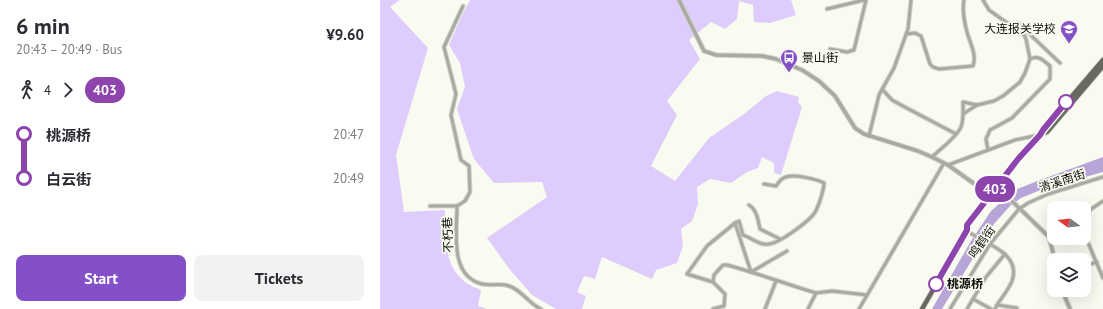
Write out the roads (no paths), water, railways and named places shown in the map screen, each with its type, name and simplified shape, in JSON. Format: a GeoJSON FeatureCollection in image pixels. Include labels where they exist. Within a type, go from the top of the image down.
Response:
{"type":"FeatureCollection","features":[{"type":"Feature","properties":{"kind":"main road"},"geometry":{"type":"LineString","coordinates":[[922,309],[967,230],[967,225],[1018,159],[1103,60]]}},
{"type":"Feature","properties":{"kind":"main road"},"geometry":{"type":"LineString","coordinates":[[1040,135],[1047,132],[1103,66]]}},
{"type":"Feature","properties":{"kind":"street"},"geometry":{"type":"LineString","coordinates":[[679,0],[704,51],[716,55],[762,56],[776,59],[802,70],[819,81],[835,96],[855,128],[869,136],[918,151],[946,164],[990,196]]}},
{"type":"Feature","properties":{"kind":"street"},"geometry":{"type":"LineString","coordinates":[[827,9],[865,0],[854,50],[847,52],[830,49]]}},
{"type":"Feature","properties":{"kind":"street"},"geometry":{"type":"LineString","coordinates":[[869,136],[879,95],[894,68],[907,34],[912,0]]}},
{"type":"Feature","properties":{"kind":"street"},"geometry":{"type":"LineString","coordinates":[[907,34],[915,33],[921,36],[930,64],[933,67],[939,69],[973,66],[975,58],[964,18],[964,0]]}},
{"type":"Feature","properties":{"kind":"street"},"geometry":{"type":"LineString","coordinates":[[963,114],[977,105],[994,101],[1012,90],[1020,82],[1030,59],[1024,35],[989,10],[982,0]]}},
{"type":"Feature","properties":{"kind":"street"},"geometry":{"type":"LineString","coordinates":[[456,206],[465,201],[470,192],[469,166],[461,160],[451,115],[456,94],[444,47],[463,6]]}},
{"type":"Feature","properties":{"kind":"street"},"geometry":{"type":"LineString","coordinates":[[1018,22],[1060,63]]}},
{"type":"Feature","properties":{"kind":"street"},"geometry":{"type":"LineString","coordinates":[[988,150],[986,139],[990,130],[1012,118],[1050,79],[1050,66],[1039,57],[1030,59]]}},
{"type":"Feature","properties":{"kind":"street"},"geometry":{"type":"LineString","coordinates":[[882,89],[892,100],[956,134]]}},
{"type":"Feature","properties":{"kind":"street"},"geometry":{"type":"LineString","coordinates":[[932,157],[961,128],[964,102],[977,105]]}},
{"type":"Feature","properties":{"kind":"street"},"geometry":{"type":"LineString","coordinates":[[858,309],[946,164],[1015,140],[1040,135]]}},
{"type":"Feature","properties":{"kind":"street"},"geometry":{"type":"LineString","coordinates":[[713,309],[724,306],[725,294],[713,282],[687,274],[707,246],[739,220],[743,235],[752,238],[760,244],[769,244],[780,239],[793,232],[814,214],[824,188],[824,183],[814,179],[792,177],[785,177],[776,186],[764,184]]}},
{"type":"Feature","properties":{"kind":"street","name":"清溪南街"},"geometry":{"type":"LineString","coordinates":[[1019,209],[1048,194],[1103,177]]}},
{"type":"Feature","properties":{"kind":"street"},"geometry":{"type":"LineString","coordinates":[[996,188],[1047,235]]}},
{"type":"Feature","properties":{"kind":"street"},"geometry":{"type":"LineString","coordinates":[[1091,209],[1103,201]]}},
{"type":"Feature","properties":{"kind":"street"},"geometry":{"type":"LineString","coordinates":[[749,205],[753,208],[757,215],[760,229],[780,239]]}},
{"type":"Feature","properties":{"kind":"street","name":"不朽巷"},"geometry":{"type":"LineString","coordinates":[[430,206],[456,206],[456,252],[461,268],[472,280],[481,284],[504,284],[511,286],[541,309]]}},
{"type":"Feature","properties":{"kind":"street","name":"鸣鹤街"},"geometry":{"type":"LineString","coordinates":[[950,309],[990,244],[1019,209]]}},
{"type":"Feature","properties":{"kind":"street"},"geometry":{"type":"LineString","coordinates":[[734,223],[752,272]]}},
{"type":"Feature","properties":{"kind":"street"},"geometry":{"type":"LineString","coordinates":[[967,230],[972,235],[1006,254],[1012,261],[1014,271],[1012,282],[995,309]]}},
{"type":"Feature","properties":{"kind":"street"},"geometry":{"type":"LineString","coordinates":[[1089,245],[1103,278]]}},
{"type":"Feature","properties":{"kind":"street"},"geometry":{"type":"LineString","coordinates":[[752,272],[788,251]]}},
{"type":"Feature","properties":{"kind":"street"},"geometry":{"type":"LineString","coordinates":[[967,309],[986,277],[1006,254]]}},
{"type":"Feature","properties":{"kind":"street"},"geometry":{"type":"LineString","coordinates":[[1091,264],[1097,262]]}},
{"type":"Feature","properties":{"kind":"street"},"geometry":{"type":"LineString","coordinates":[[713,282],[714,275],[722,265],[727,265],[816,293],[832,291],[867,295]]}},
{"type":"Feature","properties":{"kind":"street"},"geometry":{"type":"LineString","coordinates":[[765,309],[776,281]]}},
{"type":"Feature","properties":{"kind":"street"},"geometry":{"type":"LineString","coordinates":[[808,309],[816,293]]}},
{"type":"Feature","properties":{"kind":"street"},"geometry":{"type":"LineString","coordinates":[[1065,297],[1070,309]]}},
{"type":"Feature","properties":{"kind":"street"},"geometry":{"type":"LineString","coordinates":[[973,299],[991,309]]}},
{"type":"Feature","properties":{"kind":"street"},"geometry":{"type":"LineString","coordinates":[[997,305],[1017,308]]}},
{"type":"Feature","properties":{"kind":"place","name":"大连报关学校"},"geometry":{"type":"Point","coordinates":[1069,44]}},
{"type":"Feature","properties":{"kind":"place","name":"景山街"},"geometry":{"type":"Point","coordinates":[789,73]}},
{"type":"Feature","properties":{"kind":"place","name":"桃源桥"},"geometry":{"type":"Point","coordinates":[936,284]}}]}
